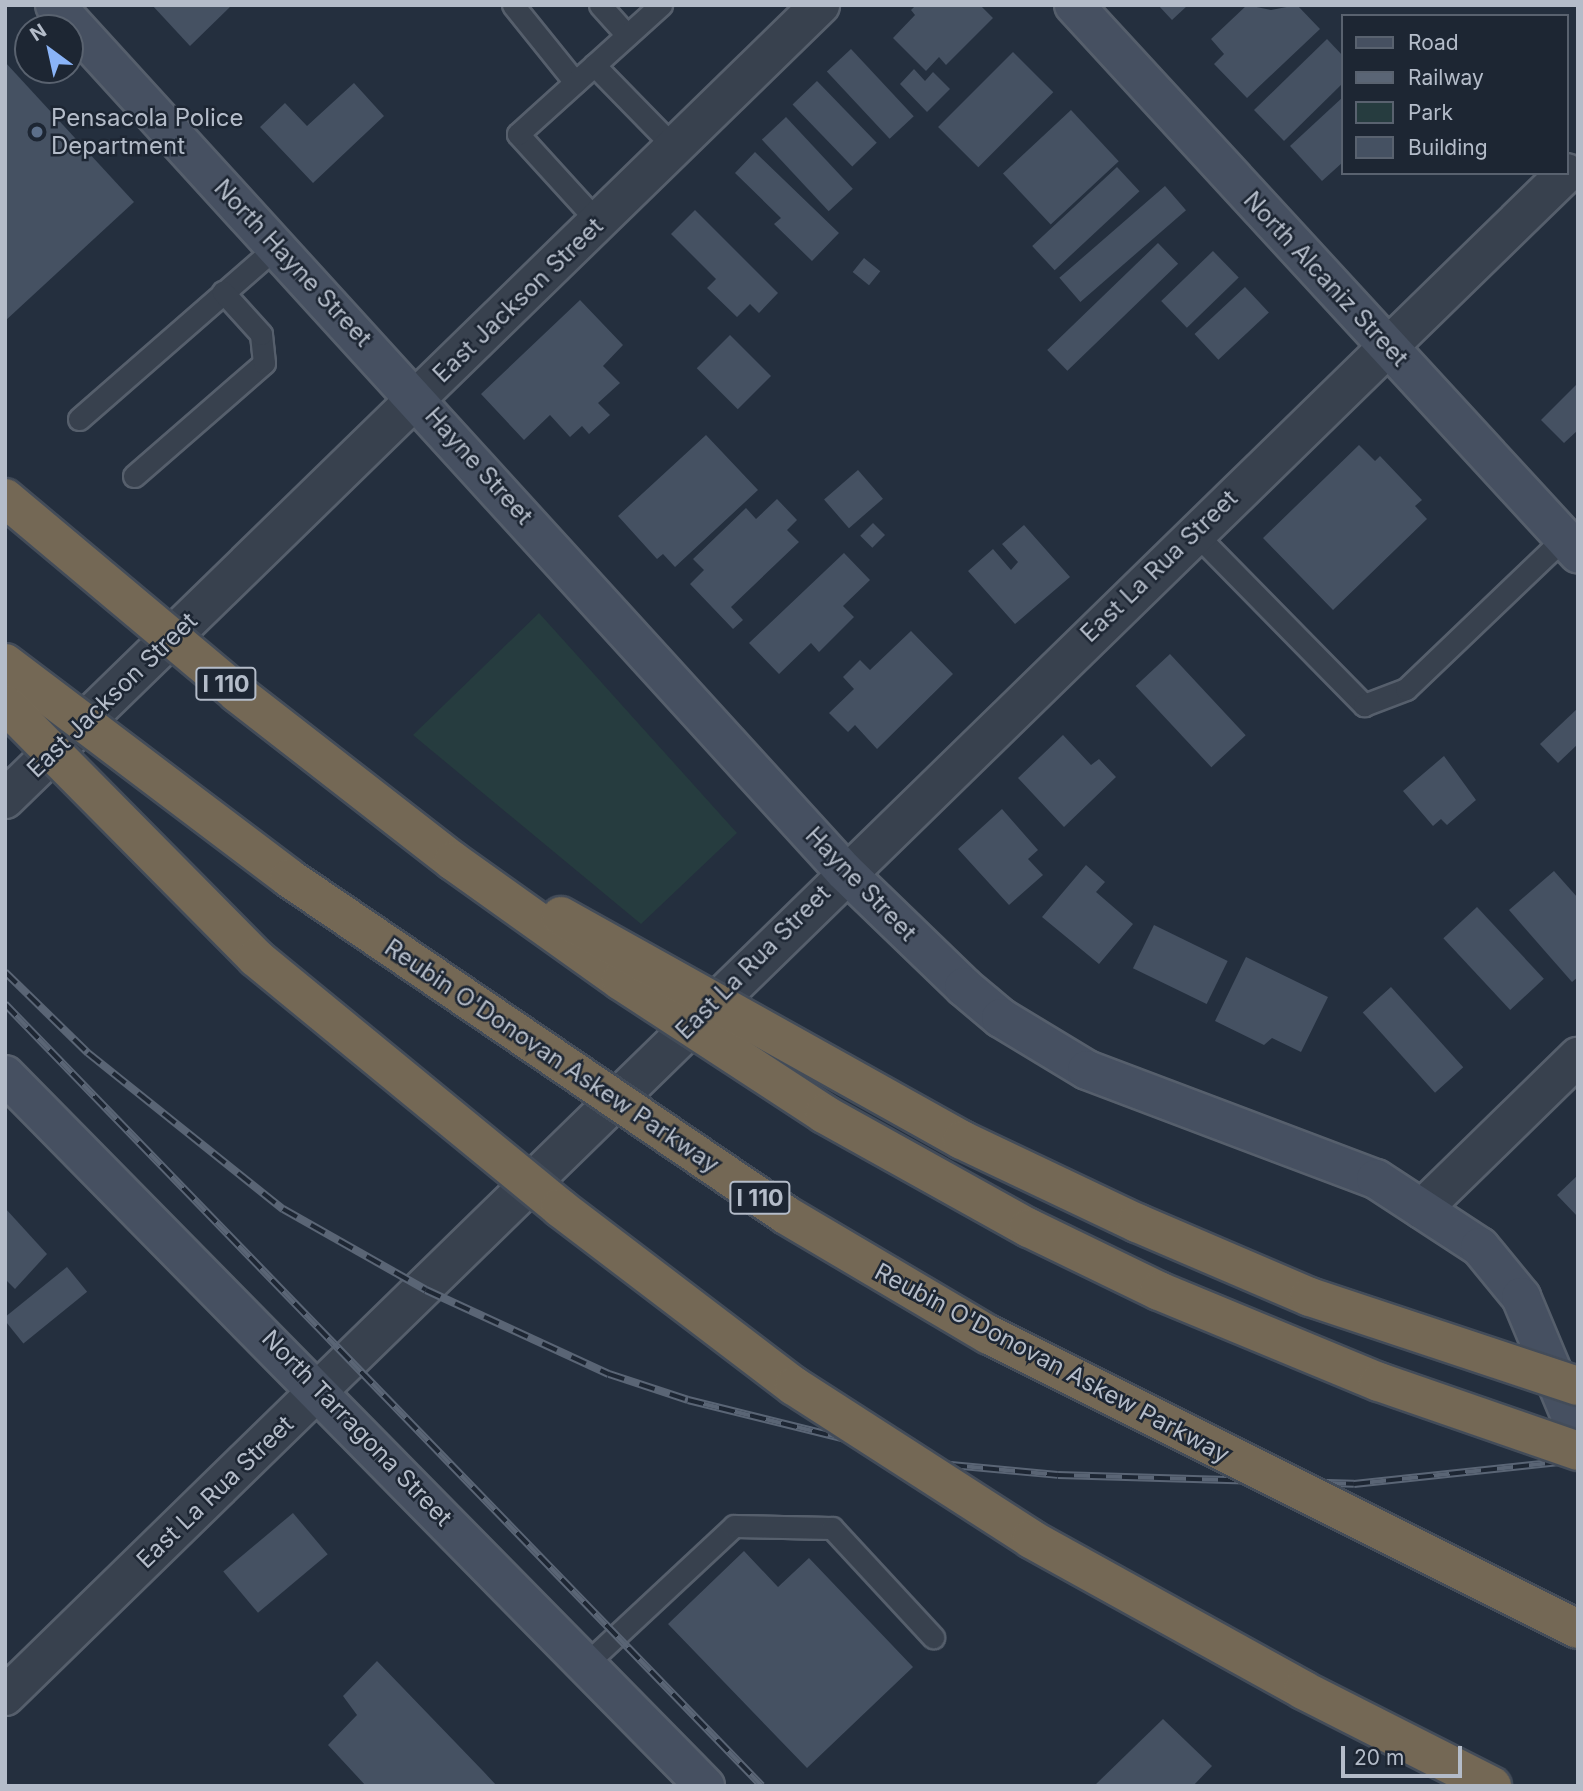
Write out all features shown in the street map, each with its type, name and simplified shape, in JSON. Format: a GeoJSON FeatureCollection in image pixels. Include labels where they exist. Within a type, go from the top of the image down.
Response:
{"type":"FeatureCollection","features":[{"type":"Feature","properties":{"kind":"highway","name":"I 110"},"geometry":{"type":"LineString","coordinates":[[5,498],[237,693],[453,861]]}},
{"type":"Feature","properties":{"kind":"highway","name":"Reubin O'Donovan Askew Parkway"},"geometry":{"type":"LineString","coordinates":[[5,663],[289,878],[786,1215],[989,1335],[1578,1629]]}},
{"type":"Feature","properties":{"kind":"highway"},"geometry":{"type":"LineString","coordinates":[[5,704],[256,958],[560,1208],[794,1386],[1031,1539],[1492,1786]]}},
{"type":"Feature","properties":{"kind":"highway"},"geometry":{"type":"LineString","coordinates":[[453,861],[651,961],[962,1140],[1125,1217],[1310,1297],[1578,1386]]}},
{"type":"Feature","properties":{"kind":"highway"},"geometry":{"type":"LineString","coordinates":[[453,861],[621,982],[824,1114],[1029,1228],[1297,1350],[1578,1451]]}},
{"type":"Feature","properties":{"kind":"street","name":"North Hayne Street"},"geometry":{"type":"LineString","coordinates":[[55,5],[418,398]]}},
{"type":"Feature","properties":{"kind":"street","name":"East Jackson Street"},"geometry":{"type":"LineString","coordinates":[[5,799],[821,5]]}},
{"type":"Feature","properties":{"kind":"street","name":"North Alcaniz Street"},"geometry":{"type":"LineString","coordinates":[[1074,5],[1571,546]]}},
{"type":"Feature","properties":{"kind":"street","name":"East La Rua Street"},"geometry":{"type":"LineString","coordinates":[[5,1696],[320,1390],[844,870],[1563,175]]}},
{"type":"Feature","properties":{"kind":"street","name":"Hayne Street"},"geometry":{"type":"LineString","coordinates":[[418,398],[844,870],[964,987],[1047,1049],[1132,1089],[1376,1179],[1422,1209]]}},
{"type":"Feature","properties":{"kind":"street"},"geometry":{"type":"LineString","coordinates":[[1578,1057],[1422,1209],[1480,1247],[1521,1297],[1578,1433]]}},
{"type":"Feature","properties":{"kind":"street","name":"North Tarragona Street"},"geometry":{"type":"LineString","coordinates":[[5,1075],[320,1390],[705,1786]]}},
{"type":"Feature","properties":{"kind":"lane"},"geometry":{"type":"LineString","coordinates":[[513,5],[575,82]]}},
{"type":"Feature","properties":{"kind":"lane"},"geometry":{"type":"LineString","coordinates":[[600,5],[627,35]]}},
{"type":"Feature","properties":{"kind":"lane"},"geometry":{"type":"LineString","coordinates":[[598,222],[518,134],[661,5]]}},
{"type":"Feature","properties":{"kind":"lane"},"geometry":{"type":"LineString","coordinates":[[594,65],[674,148]]}},
{"type":"Feature","properties":{"kind":"lane"},"geometry":{"type":"LineString","coordinates":[[79,419],[277,246]]}},
{"type":"Feature","properties":{"kind":"lane"},"geometry":{"type":"LineString","coordinates":[[134,476],[264,363],[261,334],[223,292]]}},
{"type":"Feature","properties":{"kind":"lane"},"geometry":{"type":"LineString","coordinates":[[1194,532],[1364,705],[1406,689],[1571,546]]}},
{"type":"Feature","properties":{"kind":"lane"},"geometry":{"type":"LineString","coordinates":[[586,1664],[734,1526],[832,1528],[933,1637]]}},
{"type":"Feature","properties":{"kind":"green space"},"geometry":{"type":"Polygon","coordinates":[[[539,613],[737,833],[641,924],[413,735],[539,613]]]}},
{"type":"Feature","properties":{"kind":"building"},"geometry":{"type":"Polygon","coordinates":[[[152,5],[232,5],[190,46],[152,5]]]}},
{"type":"Feature","properties":{"kind":"building"},"geometry":{"type":"Polygon","coordinates":[[[916,5],[980,5],[993,18],[946,65],[939,57],[926,71],[893,38],[915,15],[911,10],[916,5]]]}},
{"type":"Feature","properties":{"kind":"building"},"geometry":{"type":"Polygon","coordinates":[[[1158,5],[1188,5],[1172,20],[1158,5]]]}},
{"type":"Feature","properties":{"kind":"building"},"geometry":{"type":"Polygon","coordinates":[[[1247,5],[1271,10],[1297,5],[1320,29],[1247,98],[1214,64],[1224,54],[1211,39],[1247,5]]]}},
{"type":"Feature","properties":{"kind":"building"},"geometry":{"type":"Polygon","coordinates":[[[1327,39],[1342,55],[1342,84],[1284,141],[1254,110],[1327,39]]]}},
{"type":"Feature","properties":{"kind":"building"},"geometry":{"type":"Polygon","coordinates":[[[851,49],[914,116],[890,139],[827,72],[851,49]]]}},
{"type":"Feature","properties":{"kind":"building"},"geometry":{"type":"Polygon","coordinates":[[[1013,52],[1053,92],[978,167],[938,127],[1013,52]]]}},
{"type":"Feature","properties":{"kind":"building","name":"Pensacola Police Department"},"geometry":{"type":"Polygon","coordinates":[[[5,62],[14,72],[14,84],[25,84],[134,202],[5,321],[5,62]]]}},
{"type":"Feature","properties":{"kind":"building"},"geometry":{"type":"Polygon","coordinates":[[[914,69],[925,81],[933,72],[950,89],[927,112],[900,84],[914,69]]]}},
{"type":"Feature","properties":{"kind":"building"},"geometry":{"type":"Polygon","coordinates":[[[817,81],[877,143],[852,166],[793,105],[817,81]]]}},
{"type":"Feature","properties":{"kind":"building"},"geometry":{"type":"Polygon","coordinates":[[[354,83],[384,116],[313,183],[260,127],[285,103],[307,126],[354,83]]]}},
{"type":"Feature","properties":{"kind":"building"},"geometry":{"type":"Polygon","coordinates":[[[1342,98],[1342,163],[1322,181],[1290,146],[1342,98]]]}},
{"type":"Feature","properties":{"kind":"building"},"geometry":{"type":"Polygon","coordinates":[[[1071,110],[1119,161],[1051,225],[1003,173],[1071,110]]]}},
{"type":"Feature","properties":{"kind":"building"},"geometry":{"type":"Polygon","coordinates":[[[786,117],[853,189],[829,211],[762,140],[786,117]]]}},
{"type":"Feature","properties":{"kind":"building"},"geometry":{"type":"Polygon","coordinates":[[[755,152],[839,233],[812,261],[774,224],[781,218],[735,173],[755,152]]]}},
{"type":"Feature","properties":{"kind":"building"},"geometry":{"type":"Polygon","coordinates":[[[1117,167],[1140,191],[1055,270],[1032,246],[1117,167]]]}},
{"type":"Feature","properties":{"kind":"building"},"geometry":{"type":"Polygon","coordinates":[[[1165,186],[1186,210],[1080,302],[1059,278],[1165,186]]]}},
{"type":"Feature","properties":{"kind":"building"},"geometry":{"type":"Polygon","coordinates":[[[695,210],[778,293],[759,313],[750,304],[737,317],[707,288],[716,279],[671,234],[695,210]]]}},
{"type":"Feature","properties":{"kind":"building"},"geometry":{"type":"Polygon","coordinates":[[[1158,243],[1178,264],[1067,371],[1047,350],[1158,243]]]}},
{"type":"Feature","properties":{"kind":"building"},"geometry":{"type":"Polygon","coordinates":[[[1213,251],[1239,278],[1187,328],[1161,301],[1213,251]]]}},
{"type":"Feature","properties":{"kind":"building"},"geometry":{"type":"Polygon","coordinates":[[[864,258],[880,271],[869,285],[853,272],[864,258]]]}},
{"type":"Feature","properties":{"kind":"building"},"geometry":{"type":"Polygon","coordinates":[[[1245,287],[1269,313],[1218,360],[1195,334],[1245,287]]]}},
{"type":"Feature","properties":{"kind":"building"},"geometry":{"type":"Polygon","coordinates":[[[580,300],[623,345],[603,366],[620,383],[598,403],[610,415],[589,434],[582,426],[570,437],[550,415],[524,440],[481,394],[580,300]]]}},
{"type":"Feature","properties":{"kind":"building"},"geometry":{"type":"Polygon","coordinates":[[[730,335],[771,376],[738,409],[697,368],[730,335]]]}},
{"type":"Feature","properties":{"kind":"building"},"geometry":{"type":"Polygon","coordinates":[[[1578,383],[1578,430],[1564,443],[1541,420],[1578,383]]]}},
{"type":"Feature","properties":{"kind":"building"},"geometry":{"type":"Polygon","coordinates":[[[706,435],[758,490],[675,567],[663,554],[657,559],[618,516],[706,435]]]}},
{"type":"Feature","properties":{"kind":"building"},"geometry":{"type":"Polygon","coordinates":[[[1359,445],[1375,461],[1380,456],[1422,500],[1415,506],[1427,519],[1333,610],[1263,538],[1359,445]]]}},
{"type":"Feature","properties":{"kind":"building"},"geometry":{"type":"Polygon","coordinates":[[[858,470],[883,499],[849,528],[824,500],[858,470]]]}},
{"type":"Feature","properties":{"kind":"building"},"geometry":{"type":"Polygon","coordinates":[[[777,499],[797,520],[787,530],[799,542],[731,607],[743,620],[733,629],[690,584],[704,570],[693,559],[746,508],[756,519],[777,499]]]}},
{"type":"Feature","properties":{"kind":"building"},"geometry":{"type":"Polygon","coordinates":[[[873,523],[885,535],[872,548],[860,536],[873,523]]]}},
{"type":"Feature","properties":{"kind":"building"},"geometry":{"type":"Polygon","coordinates":[[[1024,525],[1070,577],[1015,624],[968,571],[993,549],[1011,570],[1018,562],[1002,544],[1024,525]]]}},
{"type":"Feature","properties":{"kind":"building"},"geometry":{"type":"Polygon","coordinates":[[[844,553],[870,580],[843,606],[854,617],[819,652],[811,643],[779,674],[749,643],[844,553]]]}},
{"type":"Feature","properties":{"kind":"building"},"geometry":{"type":"Polygon","coordinates":[[[911,631],[953,674],[877,749],[855,725],[848,732],[829,713],[854,689],[843,677],[860,660],[870,670],[911,631]]]}},
{"type":"Feature","properties":{"kind":"building"},"geometry":{"type":"Polygon","coordinates":[[[1170,654],[1246,735],[1211,767],[1136,686],[1170,654]]]}},
{"type":"Feature","properties":{"kind":"building"},"geometry":{"type":"Polygon","coordinates":[[[1578,708],[1578,744],[1558,763],[1540,744],[1578,708]]]}},
{"type":"Feature","properties":{"kind":"building"},"geometry":{"type":"Polygon","coordinates":[[[1063,735],[1091,765],[1099,759],[1116,777],[1064,827],[1018,778],[1063,735]]]}},
{"type":"Feature","properties":{"kind":"building"},"geometry":{"type":"Polygon","coordinates":[[[1444,756],[1476,800],[1447,825],[1441,819],[1433,826],[1403,791],[1444,756]]]}},
{"type":"Feature","properties":{"kind":"building"},"geometry":{"type":"Polygon","coordinates":[[[1002,809],[1038,850],[1028,859],[1043,875],[1009,905],[958,849],[1002,809]]]}},
{"type":"Feature","properties":{"kind":"building"},"geometry":{"type":"Polygon","coordinates":[[[1086,865],[1105,882],[1096,892],[1133,924],[1099,964],[1042,917],[1086,865]]]}},
{"type":"Feature","properties":{"kind":"building"},"geometry":{"type":"Polygon","coordinates":[[[1554,871],[1578,898],[1578,977],[1572,982],[1509,910],[1554,871]]]}},
{"type":"Feature","properties":{"kind":"building"},"geometry":{"type":"Polygon","coordinates":[[[1477,907],[1544,979],[1510,1010],[1443,938],[1477,907]]]}},
{"type":"Feature","properties":{"kind":"building"},"geometry":{"type":"Polygon","coordinates":[[[1154,925],[1228,961],[1207,1004],[1133,968],[1154,925]]]}},
{"type":"Feature","properties":{"kind":"building"},"geometry":{"type":"Polygon","coordinates":[[[1246,957],[1328,997],[1301,1052],[1272,1038],[1264,1045],[1215,1021],[1246,957]]]}},
{"type":"Feature","properties":{"kind":"building"},"geometry":{"type":"Polygon","coordinates":[[[1391,987],[1463,1067],[1435,1093],[1363,1012],[1391,987]]]}},
{"type":"Feature","properties":{"kind":"building"},"geometry":{"type":"Polygon","coordinates":[[[1578,1175],[1578,1217],[1557,1195],[1578,1175]]]}},
{"type":"Feature","properties":{"kind":"building"},"geometry":{"type":"Polygon","coordinates":[[[5,1208],[47,1254],[15,1289],[5,1279],[5,1208]]]}},
{"type":"Feature","properties":{"kind":"building"},"geometry":{"type":"Polygon","coordinates":[[[67,1267],[87,1292],[23,1343],[5,1317],[67,1267]]]}},
{"type":"Feature","properties":{"kind":"building"},"geometry":{"type":"Polygon","coordinates":[[[293,1513],[328,1554],[258,1613],[223,1571],[293,1513]]]}},
{"type":"Feature","properties":{"kind":"building"},"geometry":{"type":"Polygon","coordinates":[[[744,1551],[778,1587],[809,1558],[913,1667],[807,1768],[668,1624],[744,1551]]]}},
{"type":"Feature","properties":{"kind":"building"},"geometry":{"type":"Polygon","coordinates":[[[377,1661],[497,1786],[366,1786],[328,1745],[357,1715],[343,1696],[377,1661]]]}},
{"type":"Feature","properties":{"kind":"building"},"geometry":{"type":"Polygon","coordinates":[[[1163,1719],[1212,1766],[1193,1786],[1094,1786],[1163,1719]]]}},
{"type":"Feature","properties":{"kind":"railway"},"geometry":{"type":"LineString","coordinates":[[5,972],[88,1053],[283,1209],[426,1290],[609,1374],[688,1400],[951,1465],[1058,1475],[1354,1484],[1578,1460]]}},
{"type":"Feature","properties":{"kind":"railway"},"geometry":{"type":"LineString","coordinates":[[5,1004],[762,1786]]}},
{"type":"Feature","properties":{"kind":"place","name":"Pensacola Police Department"},"geometry":{"type":"Point","coordinates":[37,132]}}]}
